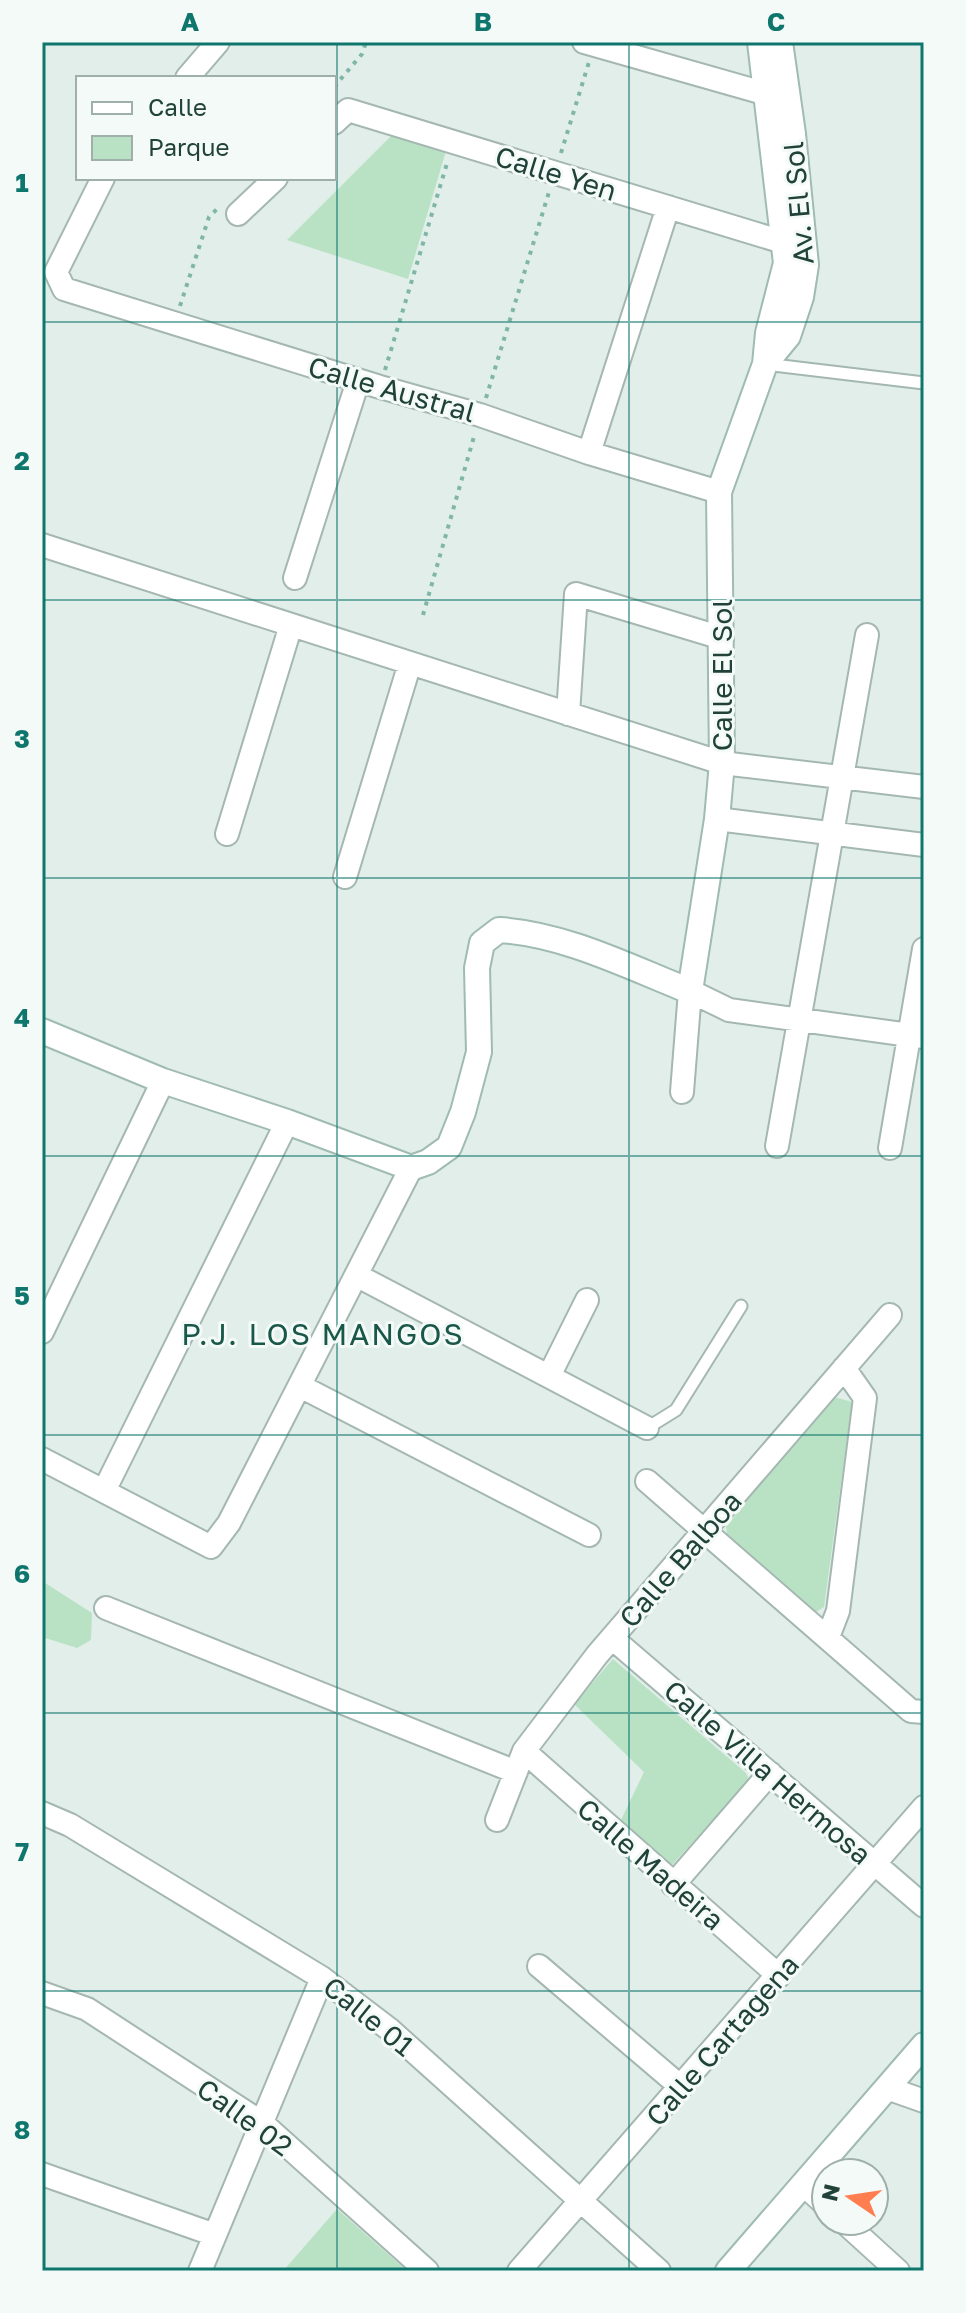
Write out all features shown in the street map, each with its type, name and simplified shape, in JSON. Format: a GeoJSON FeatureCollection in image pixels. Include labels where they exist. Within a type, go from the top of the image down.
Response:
{"type":"FeatureCollection","features":[{"type":"Feature","properties":{"kind":"street"},"geometry":{"type":"LineString","coordinates":[[189,76],[218,42]]}},
{"type":"Feature","properties":{"kind":"street","name":"Av. El Sol"},"geometry":{"type":"LineString","coordinates":[[760,42],[786,263],[768,333],[765,364]]}},
{"type":"Feature","properties":{"kind":"street","name":"Av. El Sol"},"geometry":{"type":"LineString","coordinates":[[765,364],[788,336],[801,297],[806,265],[780,42]]}},
{"type":"Feature","properties":{"kind":"street"},"geometry":{"type":"LineString","coordinates":[[589,44],[767,94]]}},
{"type":"Feature","properties":{"kind":"street","name":"Calle Yen"},"geometry":{"type":"LineString","coordinates":[[336,121],[348,110],[783,242]]}},
{"type":"Feature","properties":{"kind":"street","name":"Calle Austral"},"geometry":{"type":"LineString","coordinates":[[102,180],[56,272],[64,289],[358,381],[480,415],[589,453],[719,492]]}},
{"type":"Feature","properties":{"kind":"street"},"geometry":{"type":"LineString","coordinates":[[238,214],[274,180]]}},
{"type":"Feature","properties":{"kind":"street"},"geometry":{"type":"LineString","coordinates":[[589,453],[668,207]]}},
{"type":"Feature","properties":{"kind":"street","name":"Calle El Sol"},"geometry":{"type":"LineString","coordinates":[[690,991],[717,819],[722,763],[719,492],[765,364]]}},
{"type":"Feature","properties":{"kind":"street"},"geometry":{"type":"LineString","coordinates":[[295,578],[358,381]]}},
{"type":"Feature","properties":{"kind":"street"},"geometry":{"type":"LineString","coordinates":[[42,545],[722,763],[924,787]]}},
{"type":"Feature","properties":{"kind":"street"},"geometry":{"type":"LineString","coordinates":[[568,714],[576,594],[722,638]]}},
{"type":"Feature","properties":{"kind":"street"},"geometry":{"type":"LineString","coordinates":[[227,834],[291,625]]}},
{"type":"Feature","properties":{"kind":"street"},"geometry":{"type":"LineString","coordinates":[[777,1146],[867,635]]}},
{"type":"Feature","properties":{"kind":"street"},"geometry":{"type":"LineString","coordinates":[[345,877],[410,663]]}},
{"type":"Feature","properties":{"kind":"street"},"geometry":{"type":"LineString","coordinates":[[717,819],[924,845]]}},
{"type":"Feature","properties":{"kind":"street"},"geometry":{"type":"LineString","coordinates":[[42,1031],[163,1081],[411,1168],[428,1162],[449,1147],[463,1112],[479,1052],[477,968],[482,943],[499,930],[517,931],[566,943],[690,991],[729,1010],[917,1036]]}},
{"type":"Feature","properties":{"kind":"street"},"geometry":{"type":"LineString","coordinates":[[890,1148],[917,1036],[924,949]]}},
{"type":"Feature","properties":{"kind":"street"},"geometry":{"type":"LineString","coordinates":[[682,1092],[690,991]]}},
{"type":"Feature","properties":{"kind":"street"},"geometry":{"type":"LineString","coordinates":[[42,1332],[163,1081]]}},
{"type":"Feature","properties":{"kind":"street"},"geometry":{"type":"LineString","coordinates":[[104,1491],[287,1122]]}},
{"type":"Feature","properties":{"kind":"street"},"geometry":{"type":"LineString","coordinates":[[42,1459],[211,1547],[229,1523],[411,1168]]}},
{"type":"Feature","properties":{"kind":"street"},"geometry":{"type":"LineString","coordinates":[[356,1275],[647,1428]]}},
{"type":"Feature","properties":{"kind":"street"},"geometry":{"type":"LineString","coordinates":[[549,1376],[587,1300]]}},
{"type":"Feature","properties":{"kind":"street","name":"Calle Balboa"},"geometry":{"type":"LineString","coordinates":[[497,1820],[520,1762],[612,1638],[890,1315]]}},
{"type":"Feature","properties":{"kind":"street"},"geometry":{"type":"LineString","coordinates":[[828,1637],[838,1611],[865,1398],[844,1368]]}},
{"type":"Feature","properties":{"kind":"street"},"geometry":{"type":"LineString","coordinates":[[300,1386],[589,1535]]}},
{"type":"Feature","properties":{"kind":"street"},"geometry":{"type":"LineString","coordinates":[[647,1481],[911,1711],[924,1712]]}},
{"type":"Feature","properties":{"kind":"street"},"geometry":{"type":"LineString","coordinates":[[106,1608],[520,1762]]}},
{"type":"Feature","properties":{"kind":"street","name":"Calle Villa Hermosa"},"geometry":{"type":"LineString","coordinates":[[612,1638],[924,1906]]}},
{"type":"Feature","properties":{"kind":"street","name":"Calle Madeira"},"geometry":{"type":"LineString","coordinates":[[520,1762],[673,1885],[779,1976]]}},
{"type":"Feature","properties":{"kind":"street"},"geometry":{"type":"LineString","coordinates":[[673,1885],[770,1773]]}},
{"type":"Feature","properties":{"kind":"street","name":"Calle Cartagena"},"geometry":{"type":"LineString","coordinates":[[519,2271],[924,1807]]}},
{"type":"Feature","properties":{"kind":"street","name":"Calle 01"},"geometry":{"type":"LineString","coordinates":[[42,1813],[70,1825],[322,1978],[389,2029],[659,2271]]}},
{"type":"Feature","properties":{"kind":"street"},"geometry":{"type":"LineString","coordinates":[[539,1966],[681,2087]]}},
{"type":"Feature","properties":{"kind":"street"},"geometry":{"type":"LineString","coordinates":[[200,2271],[322,1978]]}},
{"type":"Feature","properties":{"kind":"street","name":"Calle 02"},"geometry":{"type":"LineString","coordinates":[[42,1993],[87,2009],[262,2123],[427,2271]]}},
{"type":"Feature","properties":{"kind":"street"},"geometry":{"type":"LineString","coordinates":[[728,2271],[924,2045]]}},
{"type":"Feature","properties":{"kind":"street"},"geometry":{"type":"LineString","coordinates":[[887,2088],[924,2101]]}},
{"type":"Feature","properties":{"kind":"street"},"geometry":{"type":"LineString","coordinates":[[42,2174],[215,2235]]}},
{"type":"Feature","properties":{"kind":"street"},"geometry":{"type":"LineString","coordinates":[[804,2185],[810,2190]]}},
{"type":"Feature","properties":{"kind":"street"},"geometry":{"type":"LineString","coordinates":[[861,2237],[898,2271]]}},
{"type":"Feature","properties":{"kind":"lane"},"geometry":{"type":"LineString","coordinates":[[765,364],[924,383]]}},
{"type":"Feature","properties":{"kind":"lane"},"geometry":{"type":"LineString","coordinates":[[647,1428],[676,1410],[741,1306]]}},
{"type":"Feature","properties":{"kind":"path"},"geometry":{"type":"LineString","coordinates":[[336,85],[362,54],[366,42]]}},
{"type":"Feature","properties":{"kind":"path"},"geometry":{"type":"LineString","coordinates":[[423,615],[480,415],[555,172],[589,44]]}},
{"type":"Feature","properties":{"kind":"path"},"geometry":{"type":"LineString","coordinates":[[380,387],[453,142]]}},
{"type":"Feature","properties":{"kind":"path"},"geometry":{"type":"LineString","coordinates":[[175,324],[209,217]]}},
{"type":"Feature","properties":{"kind":"green space"},"geometry":{"type":"Polygon","coordinates":[[[394,133],[446,151],[408,279],[287,240],[394,133]]]}},
{"type":"Feature","properties":{"kind":"green space"},"geometry":{"type":"Polygon","coordinates":[[[831,1396],[852,1402],[824,1607],[816,1612],[727,1534],[726,1527],[831,1396]]]}},
{"type":"Feature","properties":{"kind":"green space"},"geometry":{"type":"Polygon","coordinates":[[[42,1581],[92,1613],[91,1640],[77,1648],[42,1637],[42,1581]]]}},
{"type":"Feature","properties":{"kind":"green space"},"geometry":{"type":"Polygon","coordinates":[[[613,1659],[746,1773],[749,1780],[673,1864],[663,1864],[620,1822],[644,1772],[574,1704],[613,1659]]]}},
{"type":"Feature","properties":{"kind":"green space"},"geometry":{"type":"Polygon","coordinates":[[[337,2209],[407,2271],[283,2271],[337,2209]]]}},
{"type":"Feature","properties":{"kind":"district","name":"P.J. LOS MANGOS"},"geometry":{"type":"Point","coordinates":[323,1334]}}]}
